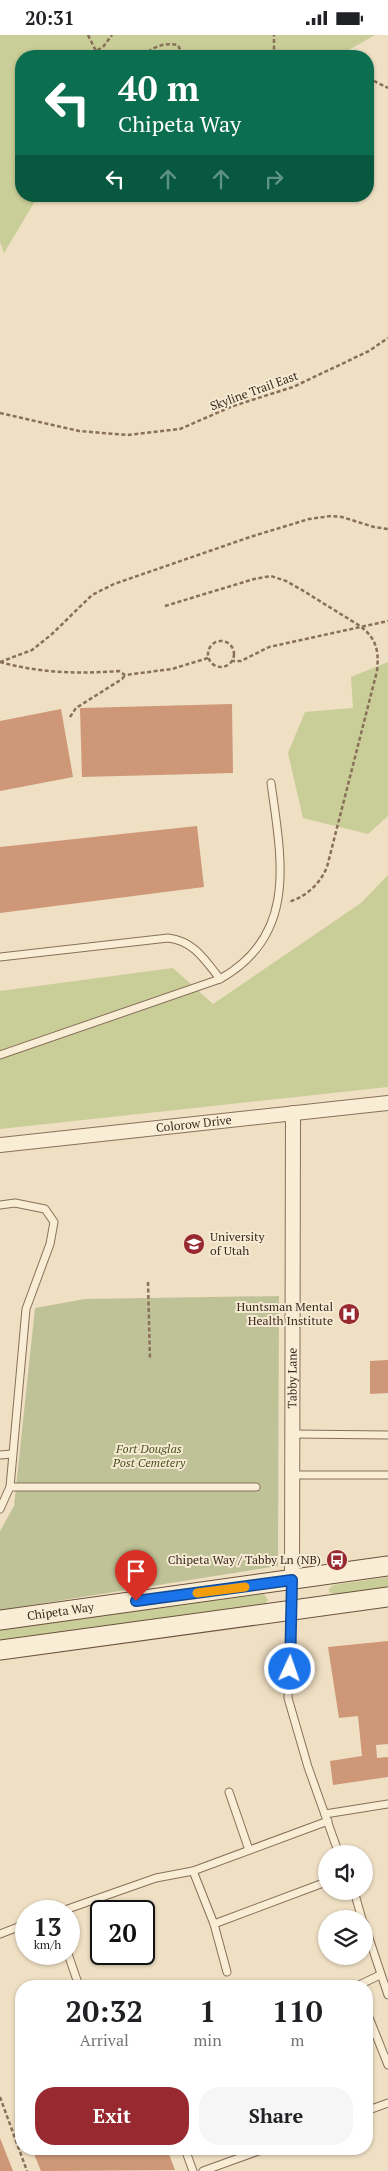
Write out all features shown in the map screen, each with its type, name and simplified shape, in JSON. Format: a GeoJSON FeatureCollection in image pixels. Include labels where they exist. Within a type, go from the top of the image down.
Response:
{"type":"FeatureCollection","features":[{"type":"Feature","properties":{"kind":"street","name":"Colorow Drive"},"geometry":{"type":"LineString","coordinates":[[0,1145],[388,1103]]}},
{"type":"Feature","properties":{"kind":"street","name":"Tabby Lane"},"geometry":{"type":"LineString","coordinates":[[292,1580],[294,1113]]}},
{"type":"Feature","properties":{"kind":"street","name":"Chipeta Way"},"geometry":{"type":"LineString","coordinates":[[0,1620],[388,1566]]}},
{"type":"Feature","properties":{"kind":"street"},"geometry":{"type":"LineString","coordinates":[[0,1650],[388,1597]]}},
{"type":"Feature","properties":{"kind":"lane"},"geometry":{"type":"LineString","coordinates":[[0,1055],[220,979],[234,971],[261,941],[270,926],[277,905],[281,860],[271,783]]}},
{"type":"Feature","properties":{"kind":"lane"},"geometry":{"type":"LineString","coordinates":[[0,957],[168,938],[183,941],[192,947],[202,956],[220,979]]}},
{"type":"Feature","properties":{"kind":"lane"},"geometry":{"type":"LineString","coordinates":[[0,1205],[15,1203],[45,1209],[54,1221],[50,1244],[26,1309],[10,1487],[0,1509]]}},
{"type":"Feature","properties":{"kind":"lane"},"geometry":{"type":"LineString","coordinates":[[292,1434],[388,1435]]}},
{"type":"Feature","properties":{"kind":"lane"},"geometry":{"type":"LineString","coordinates":[[0,1455],[12,1454]]}},
{"type":"Feature","properties":{"kind":"lane"},"geometry":{"type":"LineString","coordinates":[[292,1475],[388,1475]]}},
{"type":"Feature","properties":{"kind":"lane"},"geometry":{"type":"LineString","coordinates":[[10,1487],[256,1487]]}},
{"type":"Feature","properties":{"kind":"lane"},"geometry":{"type":"LineString","coordinates":[[292,1580],[288,1698],[308,1767],[336,1845]]}},
{"type":"Feature","properties":{"kind":"lane"},"geometry":{"type":"LineString","coordinates":[[229,1792],[250,1850]]}},
{"type":"Feature","properties":{"kind":"lane"},"geometry":{"type":"LineString","coordinates":[[325,1813],[388,1804]]}},
{"type":"Feature","properties":{"kind":"lane"},"geometry":{"type":"LineString","coordinates":[[80,1905],[156,1878],[193,1871],[328,1821]]}},
{"type":"Feature","properties":{"kind":"lane"},"geometry":{"type":"LineString","coordinates":[[193,1871],[214,1924],[227,1972]]}},
{"type":"Feature","properties":{"kind":"lane"},"geometry":{"type":"LineString","coordinates":[[214,1924],[318,1885]]}},
{"type":"Feature","properties":{"kind":"lane"},"geometry":{"type":"LineString","coordinates":[[0,1933],[15,1928]]}},
{"type":"Feature","properties":{"kind":"lane"},"geometry":{"type":"LineString","coordinates":[[373,1952],[388,1995]]}},
{"type":"Feature","properties":{"kind":"lane"},"geometry":{"type":"LineString","coordinates":[[72,1965],[78,1980]]}},
{"type":"Feature","properties":{"kind":"lane"},"geometry":{"type":"LineString","coordinates":[[369,1980],[380,1975]]}},
{"type":"Feature","properties":{"kind":"lane"},"geometry":{"type":"LineString","coordinates":[[373,2028],[388,2065]]}},
{"type":"Feature","properties":{"kind":"lane"},"geometry":{"type":"LineString","coordinates":[[373,2108],[388,2103]]}},
{"type":"Feature","properties":{"kind":"lane"},"geometry":{"type":"LineString","coordinates":[[187,2155],[193,2171]]}},
{"type":"Feature","properties":{"kind":"lane"},"geometry":{"type":"LineString","coordinates":[[203,2171],[247,2155]]}},
{"type":"Feature","properties":{"kind":"path"},"geometry":{"type":"LineString","coordinates":[[88,35],[96,50]]}},
{"type":"Feature","properties":{"kind":"path"},"geometry":{"type":"LineString","coordinates":[[98,50],[103,47],[112,35]]}},
{"type":"Feature","properties":{"kind":"path"},"geometry":{"type":"LineString","coordinates":[[274,35],[274,50]]}},
{"type":"Feature","properties":{"kind":"path"},"geometry":{"type":"LineString","coordinates":[[150,50],[153,47],[171,43],[178,45],[180,50]]}},
{"type":"Feature","properties":{"kind":"path"},"geometry":{"type":"LineString","coordinates":[[374,81],[388,88]]}},
{"type":"Feature","properties":{"kind":"path","name":"Skyline Trail East"},"geometry":{"type":"LineString","coordinates":[[0,413],[79,431],[127,435],[180,429],[233,405],[293,387],[369,351],[388,338]]}},
{"type":"Feature","properties":{"kind":"path"},"geometry":{"type":"LineString","coordinates":[[0,662],[32,649],[41,643],[84,601],[114,584],[250,537],[321,516],[342,517],[381,529],[388,529]]}},
{"type":"Feature","properties":{"kind":"path"},"geometry":{"type":"LineString","coordinates":[[165,606],[254,579],[271,576],[286,581],[360,626],[368,632],[377,646],[376,671],[327,867],[319,880],[306,894],[277,905]]}},
{"type":"Feature","properties":{"kind":"path"},"geometry":{"type":"LineString","coordinates":[[208,658],[217,667],[225,666],[231,661],[241,661],[269,647],[388,621]]}},
{"type":"Feature","properties":{"kind":"path"},"geometry":{"type":"LineString","coordinates":[[208,658],[211,646],[222,641],[232,649],[231,661]]}},
{"type":"Feature","properties":{"kind":"path"},"geometry":{"type":"LineString","coordinates":[[0,662],[26,669],[58,673],[119,671],[125,675],[172,669],[208,658]]}},
{"type":"Feature","properties":{"kind":"path"},"geometry":{"type":"LineString","coordinates":[[70,717],[76,708],[122,679],[125,675]]}},
{"type":"Feature","properties":{"kind":"path"},"geometry":{"type":"LineString","coordinates":[[148,1282],[150,1360]]}},
{"type":"Feature","properties":{"kind":"path"},"geometry":{"type":"LineString","coordinates":[[0,2097],[15,2138]]}},
{"type":"Feature","properties":{"kind":"path"},"geometry":{"type":"LineString","coordinates":[[21,2155],[27,2171]]}},
{"type":"Feature","properties":{"kind":"green space"},"geometry":{"type":"Polygon","coordinates":[[[0,35],[375,35],[349,50],[15,50],[15,202],[34,202],[4,253],[0,242],[0,35]]]}},
{"type":"Feature","properties":{"kind":"green space"},"geometry":{"type":"Polygon","coordinates":[[[388,662],[388,816],[368,834],[303,818],[288,753],[305,712],[353,708],[351,677],[388,662]]]}},
{"type":"Feature","properties":{"kind":"green space"},"geometry":{"type":"Polygon","coordinates":[[[388,875],[388,1087],[0,1129],[0,991],[173,968],[213,1004],[361,903],[388,875]]]}},
{"type":"Feature","properties":{"kind":"green space","name":"Fort Douglas Post Cemetery"},"geometry":{"type":"Polygon","coordinates":[[[279,1296],[278,1566],[0,1610],[0,1531],[14,1506],[35,1308],[85,1299],[279,1296]]]}},
{"type":"Feature","properties":{"kind":"green space"},"geometry":{"type":"Polygon","coordinates":[[[388,1577],[388,1587],[336,1595],[329,1592],[333,1585],[388,1577]]]}},
{"type":"Feature","properties":{"kind":"green space"},"geometry":{"type":"Polygon","coordinates":[[[264,1594],[268,1600],[265,1604],[0,1641],[0,1630],[264,1594]]]}},
{"type":"Feature","properties":{"kind":"building"},"geometry":{"type":"Polygon","coordinates":[[[232,704],[233,773],[82,777],[80,708],[232,704]]]}},
{"type":"Feature","properties":{"kind":"building"},"geometry":{"type":"Polygon","coordinates":[[[61,709],[73,777],[0,791],[0,721],[61,709]]]}},
{"type":"Feature","properties":{"kind":"building"},"geometry":{"type":"Polygon","coordinates":[[[197,826],[204,887],[0,913],[0,847],[197,826]]]}},
{"type":"Feature","properties":{"kind":"building"},"geometry":{"type":"Polygon","coordinates":[[[388,1360],[388,1393],[370,1394],[370,1361],[388,1360]]]}},
{"type":"Feature","properties":{"kind":"building"},"geometry":{"type":"Polygon","coordinates":[[[388,1641],[388,1744],[376,1745],[377,1758],[388,1757],[388,1777],[333,1785],[330,1761],[362,1756],[358,1716],[339,1718],[328,1647],[388,1641]]]}},
{"type":"Feature","properties":{"kind":"building"},"geometry":{"type":"Polygon","coordinates":[[[0,2138],[13,2171],[0,2171],[0,2138]]]}},
{"type":"Feature","properties":{"kind":"building"},"geometry":{"type":"Polygon","coordinates":[[[34,2155],[169,2155],[175,2170],[41,2171],[34,2155]]]}},
{"type":"Feature","properties":{"kind":"slow traffic"},"geometry":{"type":"LineString","coordinates":[[197,1593],[245,1587]]}},
{"type":"Feature","properties":{"kind":"place","name":"University of Utah"},"geometry":{"type":"Point","coordinates":[194,1244]}},
{"type":"Feature","properties":{"kind":"place","name":"Huntsman Mental Health Institute"},"geometry":{"type":"Point","coordinates":[349,1314]}},
{"type":"Feature","properties":{"kind":"place","name":"Chipeta Way / Tabby Ln (NB)"},"geometry":{"type":"Point","coordinates":[337,1560]}},
{"type":"Feature","properties":{"kind":"route"},"geometry":{"type":"LineString","coordinates":[[136,1601],[292,1580],[290,1669]]}}]}
